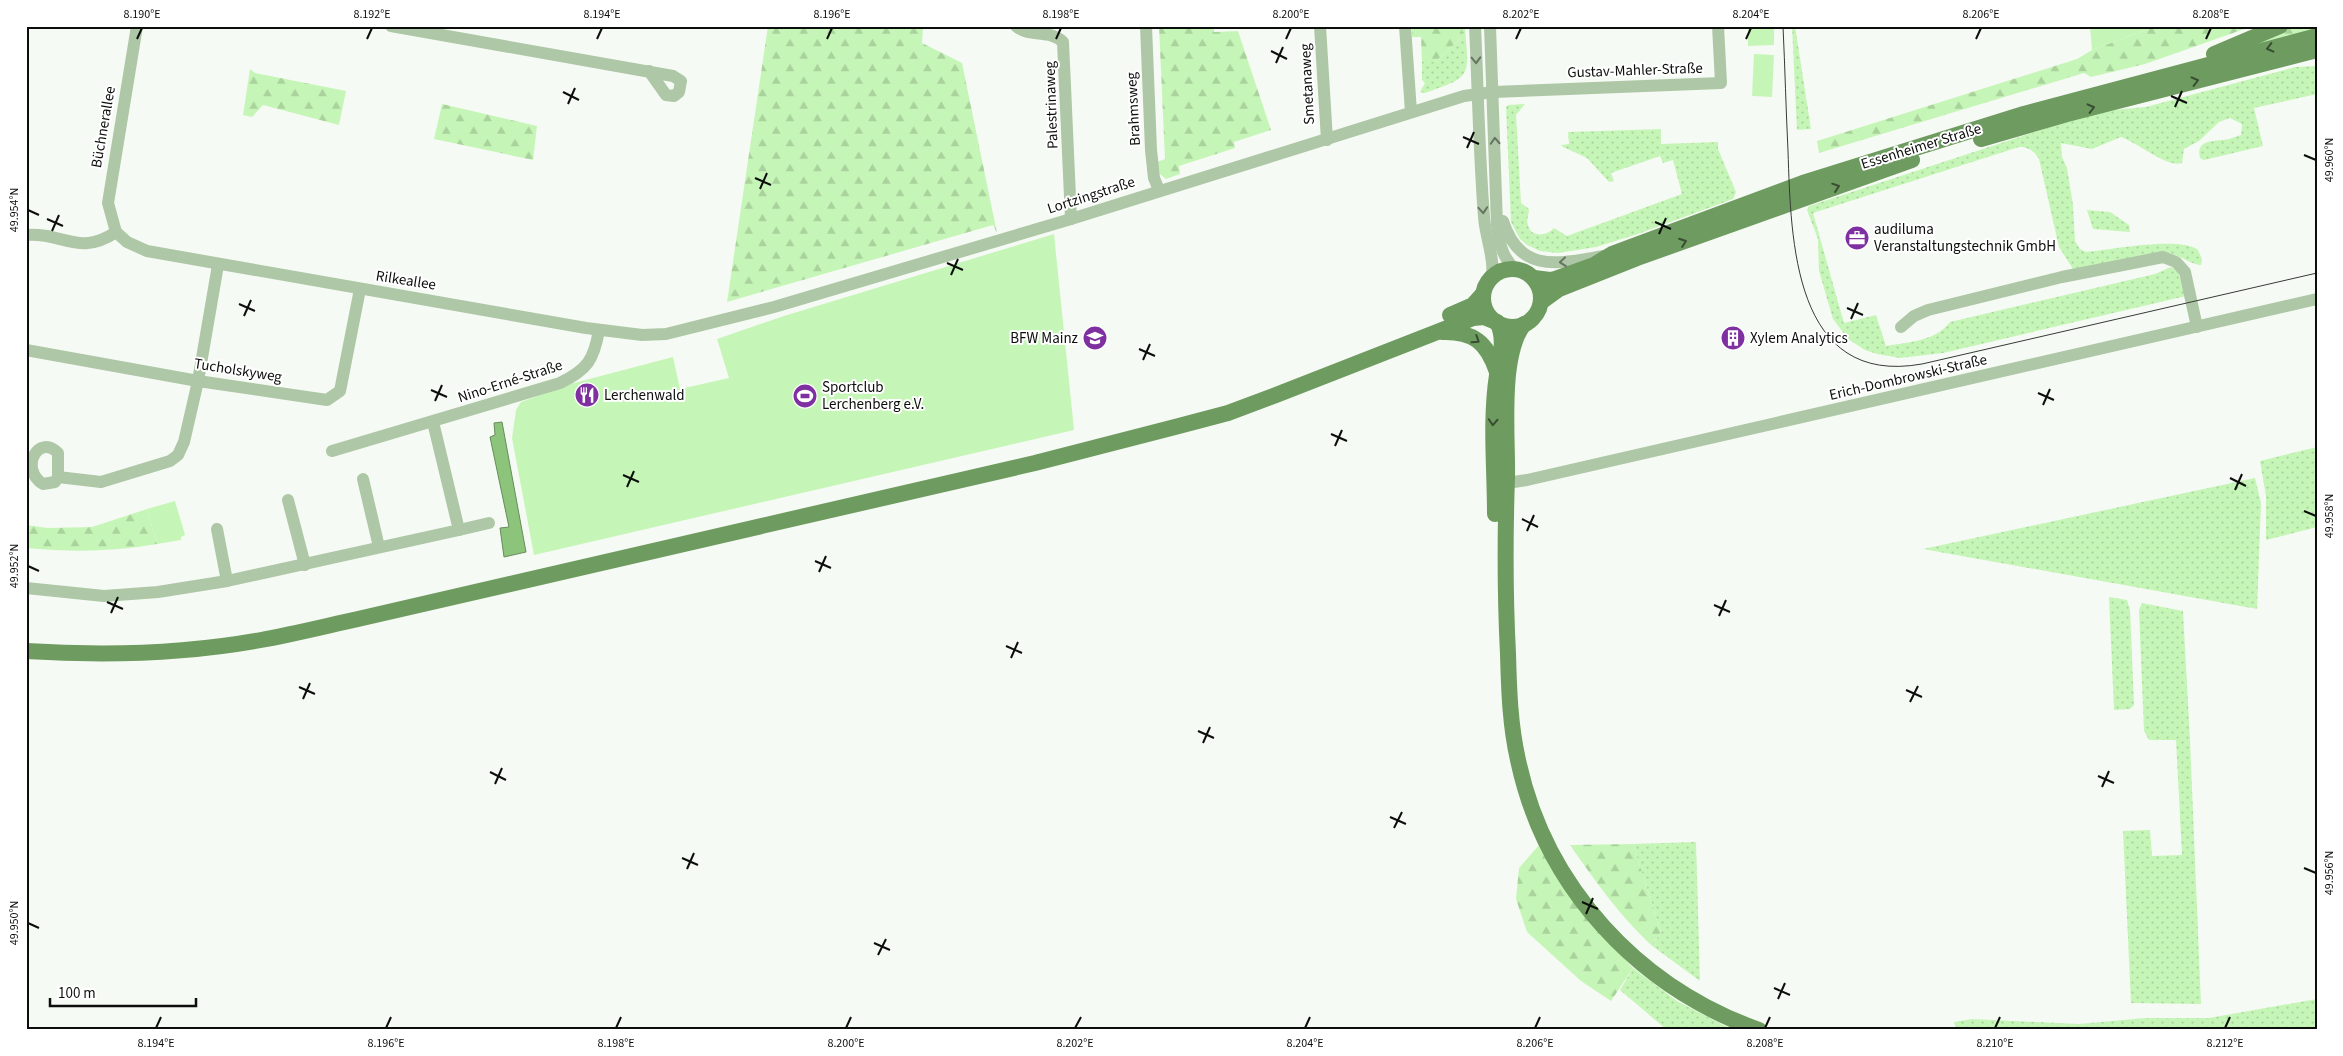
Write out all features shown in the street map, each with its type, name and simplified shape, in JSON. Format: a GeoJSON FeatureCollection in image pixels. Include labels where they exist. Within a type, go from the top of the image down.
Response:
{"type":"FeatureCollection","features":[{"type":"Feature","properties":{"kind":"main road"},"geometry":{"type":"LineString","coordinates":[[2163,76],[2280,26]]}},
{"type":"Feature","properties":{"kind":"main road","name":"Essenheimer Straße"},"geometry":{"type":"LineString","coordinates":[[1534,278],[1550,280],[1594,265],[1612,254],[1803,183],[2024,114],[2317,36]]}},
{"type":"Feature","properties":{"kind":"main road","name":"Essenheimer Straße"},"geometry":{"type":"LineString","coordinates":[[1541,302],[1559,289],[1637,258],[1941,150],[2067,114],[2317,50]]}},
{"type":"Feature","properties":{"kind":"main road"},"geometry":{"type":"LineString","coordinates":[[2280,60],[2317,62]]}},
{"type":"Feature","properties":{"kind":"main road"},"geometry":{"type":"LineString","coordinates":[[1175,427],[1467,308],[1483,294],[1492,277],[1502,270],[1515,268],[1534,278],[1540,289],[1541,302],[1536,315],[1524,324],[1514,341],[1510,364],[1505,596],[1510,709],[1517,759],[1533,813],[1558,866],[1602,927],[1654,975],[1707,1008],[1759,1030]]}},
{"type":"Feature","properties":{"kind":"main road"},"geometry":{"type":"LineString","coordinates":[[1483,294],[1484,306],[1495,321],[1502,339],[1497,374],[1493,439],[1496,518],[1505,596]]}},
{"type":"Feature","properties":{"kind":"main road"},"geometry":{"type":"LineString","coordinates":[[26,651],[101,654],[148,653],[260,640],[1025,466],[1228,413],[1478,317],[1510,327],[1524,324]]}},
{"type":"Feature","properties":{"kind":"main road"},"geometry":{"type":"LineString","coordinates":[[1436,332],[1461,333],[1476,339],[1490,354],[1497,374]]}},
{"type":"Feature","properties":{"kind":"street","name":"Büchnerallee"},"geometry":{"type":"LineString","coordinates":[[116,232],[109,209],[109,188],[137,26]]}},
{"type":"Feature","properties":{"kind":"street"},"geometry":{"type":"LineString","coordinates":[[391,26],[649,72]]}},
{"type":"Feature","properties":{"kind":"street","name":"Palestrinaweg"},"geometry":{"type":"LineString","coordinates":[[1016,26],[1023,31],[1052,34],[1063,42],[1071,219]]}},
{"type":"Feature","properties":{"kind":"street","name":"Brahmsweg"},"geometry":{"type":"LineString","coordinates":[[1146,26],[1152,159],[1154,178],[1159,190]]}},
{"type":"Feature","properties":{"kind":"street","name":"Smetanaweg"},"geometry":{"type":"LineString","coordinates":[[1320,26],[1327,140]]}},
{"type":"Feature","properties":{"kind":"street"},"geometry":{"type":"LineString","coordinates":[[1405,26],[1411,112]]}},
{"type":"Feature","properties":{"kind":"street"},"geometry":{"type":"LineString","coordinates":[[1475,26],[1485,233],[1492,263],[1492,277]]}},
{"type":"Feature","properties":{"kind":"street"},"geometry":{"type":"LineString","coordinates":[[1490,26],[1497,225],[1502,252],[1506,260],[1515,268]]}},
{"type":"Feature","properties":{"kind":"street","name":"Gustav-Mahler-Straße"},"geometry":{"type":"LineString","coordinates":[[1493,92],[1721,83],[1718,26]]}},
{"type":"Feature","properties":{"kind":"street","name":"Lortzingstraße"},"geometry":{"type":"LineString","coordinates":[[697,326],[774,307],[1071,219],[1411,112],[1478,93],[1493,92]]}},
{"type":"Feature","properties":{"kind":"street"},"geometry":{"type":"LineString","coordinates":[[1497,189],[1501,215],[1508,237],[1516,248],[1532,258],[1543,262],[1560,263],[1612,254]]}},
{"type":"Feature","properties":{"kind":"street"},"geometry":{"type":"LineString","coordinates":[[26,235],[85,244],[100,242],[116,232]]}},
{"type":"Feature","properties":{"kind":"street","name":"Rilkeallee"},"geometry":{"type":"LineString","coordinates":[[116,232],[137,248],[218,264],[599,330],[654,335],[697,326]]}},
{"type":"Feature","properties":{"kind":"street"},"geometry":{"type":"LineString","coordinates":[[1901,327],[1914,316],[1928,310],[2054,279],[2158,257],[2176,262],[2185,272],[2197,327]]}},
{"type":"Feature","properties":{"kind":"street"},"geometry":{"type":"LineString","coordinates":[[58,477],[101,482],[175,458],[184,442],[198,381],[218,264]]}},
{"type":"Feature","properties":{"kind":"street","name":"Tucholskyweg"},"geometry":{"type":"LineString","coordinates":[[26,350],[198,381],[326,400],[340,391],[360,289]]}},
{"type":"Feature","properties":{"kind":"street","name":"Erich-Dombrowski-Straße"},"geometry":{"type":"LineString","coordinates":[[1507,483],[1527,480],[2317,299]]}},
{"type":"Feature","properties":{"kind":"street","name":"Nino-Erné-Straße"},"geometry":{"type":"LineString","coordinates":[[332,451],[560,383],[579,374],[594,352],[599,330]]}},
{"type":"Feature","properties":{"kind":"street"},"geometry":{"type":"LineString","coordinates":[[433,422],[458,530]]}},
{"type":"Feature","properties":{"kind":"street"},"geometry":{"type":"LineString","coordinates":[[363,479],[379,547]]}},
{"type":"Feature","properties":{"kind":"street"},"geometry":{"type":"LineString","coordinates":[[288,500],[305,564]]}},
{"type":"Feature","properties":{"kind":"street"},"geometry":{"type":"LineString","coordinates":[[26,588],[104,596],[158,592],[227,581],[489,523]]}},
{"type":"Feature","properties":{"kind":"street"},"geometry":{"type":"LineString","coordinates":[[217,529],[227,581]]}},
{"type":"Feature","properties":{"kind":"green space"},"geometry":{"type":"Polygon","coordinates":[[[768,26],[923,26],[922,43],[962,63],[997,233],[993,225],[727,302],[768,26]]]}},
{"type":"Feature","properties":{"kind":"green space"},"geometry":{"type":"Polygon","coordinates":[[[1159,26],[1213,26],[1214,32],[1238,31],[1271,130],[1234,142],[1235,148],[1179,166],[1180,174],[1166,179],[1160,174],[1157,162],[1165,159],[1159,26]]]}},
{"type":"Feature","properties":{"kind":"green space"},"geometry":{"type":"Polygon","coordinates":[[[1421,26],[1462,26],[1462,37],[1435,62],[1422,62],[1421,37],[1412,37],[1412,29],[1421,29],[1421,26]]]}},
{"type":"Feature","properties":{"kind":"green space"},"geometry":{"type":"Polygon","coordinates":[[[1462,26],[1465,26],[1467,55],[1465,72],[1453,82],[1425,93],[1420,92],[1425,83],[1422,80],[1422,62],[1435,62],[1462,37],[1462,26]]]}},
{"type":"Feature","properties":{"kind":"green space"},"geometry":{"type":"Polygon","coordinates":[[[1748,26],[1774,26],[1774,45],[1748,46],[1748,26]]]}},
{"type":"Feature","properties":{"kind":"green space"},"geometry":{"type":"Polygon","coordinates":[[[1792,26],[1795,26],[1811,129],[1797,130],[1792,26]]]}},
{"type":"Feature","properties":{"kind":"green space"},"geometry":{"type":"Polygon","coordinates":[[[2090,26],[2156,26],[2092,50],[2090,26]]]}},
{"type":"Feature","properties":{"kind":"green space"},"geometry":{"type":"Polygon","coordinates":[[[2156,26],[2253,26],[2145,64],[2091,77],[2084,73],[1819,153],[1817,141],[2077,59],[2092,50],[2156,26]]]}},
{"type":"Feature","properties":{"kind":"green space"},"geometry":{"type":"Polygon","coordinates":[[[2291,26],[2317,26],[2317,30],[2234,49],[2291,26]]]}},
{"type":"Feature","properties":{"kind":"green space"},"geometry":{"type":"Polygon","coordinates":[[[1754,54],[1774,55],[1772,97],[1752,96],[1754,54]]]}},
{"type":"Feature","properties":{"kind":"green space"},"geometry":{"type":"Polygon","coordinates":[[[2317,66],[2317,94],[2254,108],[2263,146],[2204,160],[2200,158],[2199,152],[2204,144],[2241,135],[2242,124],[2230,118],[2219,122],[2199,141],[2184,149],[2182,163],[2176,164],[2161,159],[2121,137],[2092,149],[2061,143],[2062,157],[2067,168],[2073,205],[2075,241],[2080,249],[2086,252],[2144,245],[2176,244],[2198,250],[2202,259],[2201,265],[2173,254],[2162,252],[2073,269],[2059,247],[2039,159],[2031,150],[2023,147],[1813,213],[1844,323],[1876,315],[1886,346],[1930,337],[1950,322],[2155,274],[2171,267],[2178,272],[2186,296],[1943,353],[1900,358],[1865,350],[1848,339],[1833,319],[1819,271],[1818,239],[1807,210],[1809,206],[2074,119],[2113,110],[2146,107],[2295,67],[2317,66]]]}},
{"type":"Feature","properties":{"kind":"green space"},"geometry":{"type":"Polygon","coordinates":[[[250,69],[255,73],[346,91],[339,125],[263,105],[252,117],[243,115],[250,69]]]}},
{"type":"Feature","properties":{"kind":"green space"},"geometry":{"type":"Polygon","coordinates":[[[442,104],[537,126],[533,160],[434,139],[442,104]]]}},
{"type":"Feature","properties":{"kind":"green space"},"geometry":{"type":"Polygon","coordinates":[[[1525,104],[1516,115],[1521,203],[1529,209],[1528,225],[1532,232],[1536,234],[1547,233],[1554,228],[1567,236],[1682,194],[1673,160],[1663,163],[1660,156],[1611,173],[1614,181],[1609,182],[1587,158],[1561,145],[1569,144],[1568,132],[1661,129],[1661,144],[1718,142],[1718,149],[1736,192],[1733,199],[1638,234],[1596,247],[1558,253],[1540,251],[1527,245],[1520,239],[1511,222],[1506,107],[1508,105],[1525,104]]]}},
{"type":"Feature","properties":{"kind":"green space"},"geometry":{"type":"Polygon","coordinates":[[[2087,210],[2110,212],[2129,225],[2130,232],[2093,229],[2087,210]]]}},
{"type":"Feature","properties":{"kind":"green space","name":"Sportclub Lerchenberg e.V."},"geometry":{"type":"Polygon","coordinates":[[[1054,234],[1074,430],[534,555],[512,438],[516,410],[521,402],[574,383],[673,357],[680,389],[729,378],[717,339],[784,316],[1054,234]]]}},
{"type":"Feature","properties":{"kind":"green space"},"geometry":{"type":"Polygon","coordinates":[[[2317,447],[2317,527],[2266,540],[2266,496],[2260,461],[2317,447]]]}},
{"type":"Feature","properties":{"kind":"green space"},"geometry":{"type":"Polygon","coordinates":[[[2255,478],[2261,503],[2257,609],[1923,549],[2255,478]]]}},
{"type":"Feature","properties":{"kind":"green space"},"geometry":{"type":"Polygon","coordinates":[[[175,501],[185,535],[181,537],[181,540],[157,544],[147,509],[175,501]]]}},
{"type":"Feature","properties":{"kind":"green space"},"geometry":{"type":"Polygon","coordinates":[[[147,509],[157,544],[124,549],[92,550],[26,548],[26,525],[48,528],[92,527],[147,509]]]}},
{"type":"Feature","properties":{"kind":"green space"},"geometry":{"type":"Polygon","coordinates":[[[2109,597],[2127,600],[2130,610],[2134,705],[2130,709],[2114,710],[2109,597]]]}},
{"type":"Feature","properties":{"kind":"green space"},"geometry":{"type":"Polygon","coordinates":[[[2142,603],[2183,611],[2201,1004],[2131,1003],[2123,831],[2150,830],[2152,856],[2182,855],[2176,740],[2149,740],[2144,731],[2139,610],[2142,603]]]}},
{"type":"Feature","properties":{"kind":"green space"},"geometry":{"type":"Polygon","coordinates":[[[1696,842],[1700,981],[1651,945],[1661,933],[1633,844],[1696,842]]]}},
{"type":"Feature","properties":{"kind":"green space"},"geometry":{"type":"Polygon","coordinates":[[[1633,844],[1661,933],[1651,945],[1618,910],[1570,845],[1633,844]]]}},
{"type":"Feature","properties":{"kind":"green space"},"geometry":{"type":"Polygon","coordinates":[[[1539,845],[1569,895],[1633,968],[1611,1001],[1581,981],[1527,932],[1516,899],[1519,868],[1539,845]]]}},
{"type":"Feature","properties":{"kind":"green space"},"geometry":{"type":"Polygon","coordinates":[[[1633,968],[1677,1001],[1733,1030],[1667,1030],[1620,990],[1633,968]]]}},
{"type":"Feature","properties":{"kind":"green space"},"geometry":{"type":"Polygon","coordinates":[[[2317,999],[2317,1030],[1956,1030],[1954,1022],[1972,1019],[2079,1024],[2145,1018],[2209,1018],[2317,999]]]}},
{"type":"Feature","properties":{"kind":"shaded area"},"geometry":{"type":"Polygon","coordinates":[[[502,422],[526,552],[504,557],[500,528],[509,527],[490,437],[495,435],[494,423],[502,422]]]}},
{"type":"Feature","properties":{"kind":"tram line"},"geometry":{"type":"LineString","coordinates":[[1783,26],[1789,187],[1798,264],[1808,300],[1824,330],[1847,353],[1879,365],[1922,364],[2317,273]]}},
{"type":"Feature","properties":{"kind":"place","name":"audiluma Veranstaltungstechnik GmbH"},"geometry":{"type":"Point","coordinates":[1857,238]}},
{"type":"Feature","properties":{"kind":"place","name":"BFW Mainz"},"geometry":{"type":"Point","coordinates":[1095,338]}},
{"type":"Feature","properties":{"kind":"place","name":"Xylem Analytics"},"geometry":{"type":"Point","coordinates":[1733,338]}},
{"type":"Feature","properties":{"kind":"place","name":"Lerchenwald"},"geometry":{"type":"Point","coordinates":[587,395]}},
{"type":"Feature","properties":{"kind":"place","name":"Sportclub Lerchenberg e.V."},"geometry":{"type":"Point","coordinates":[805,396]}}]}
